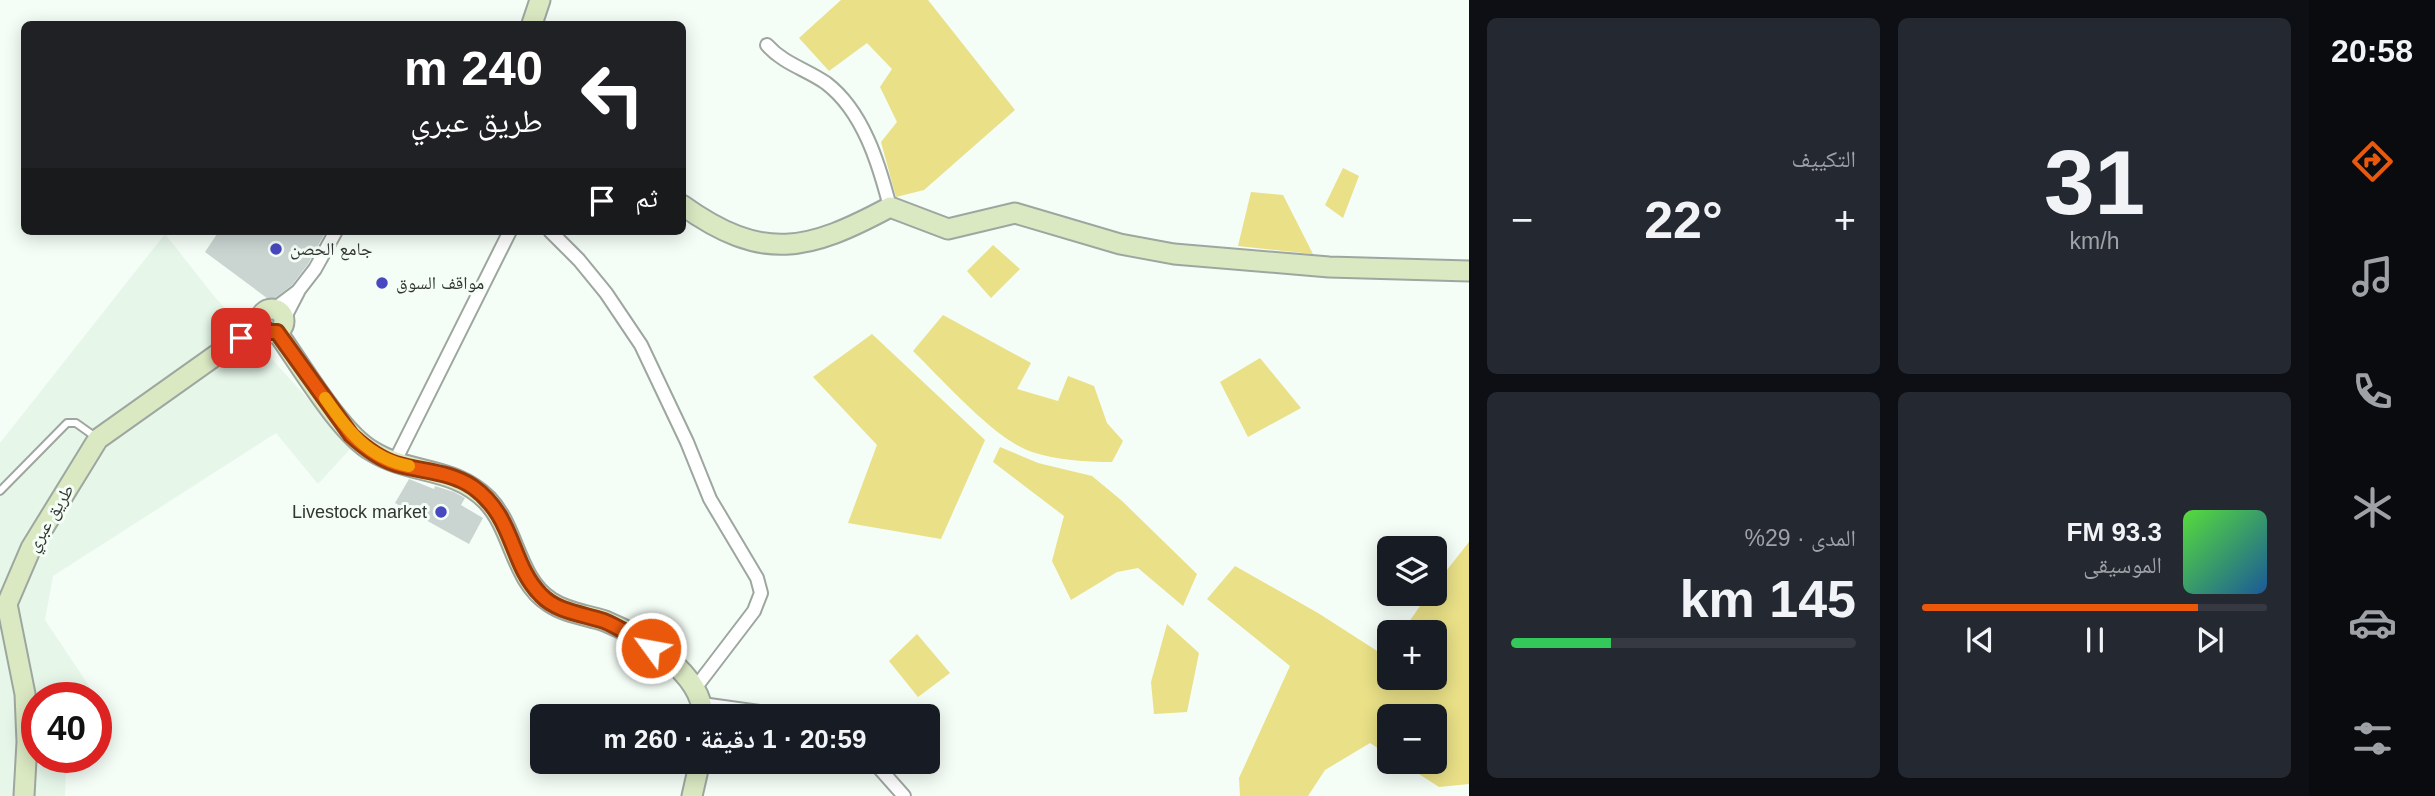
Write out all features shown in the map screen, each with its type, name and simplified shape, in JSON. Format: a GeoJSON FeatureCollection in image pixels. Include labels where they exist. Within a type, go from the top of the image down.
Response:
{"type":"FeatureCollection","features":[{"type":"Feature","properties":{"kind":"street"},"geometry":{"type":"LineString","coordinates":[[533,21],[540,0]]}},
{"type":"Feature","properties":{"kind":"street"},"geometry":{"type":"LineString","coordinates":[[767,45],[784,61],[828,85],[847,105],[868,142],[884,181],[890,207]]}},
{"type":"Feature","properties":{"kind":"street"},"geometry":{"type":"LineString","coordinates":[[686,208],[710,225],[751,241],[798,245],[825,239],[890,207],[948,229],[1015,213],[1120,244],[1174,254],[1329,267],[1469,271]]}},
{"type":"Feature","properties":{"kind":"street"},"geometry":{"type":"LineString","coordinates":[[334,235],[323,256],[274,321],[351,435],[373,452],[394,463],[445,474],[474,488],[500,515],[528,579],[542,597],[553,605],[606,622],[629,633],[678,668],[700,702],[754,611],[761,593],[757,578],[710,499],[687,442],[641,345],[606,293],[554,235]]}},
{"type":"Feature","properties":{"kind":"street"},"geometry":{"type":"LineString","coordinates":[[394,463],[508,235]]}},
{"type":"Feature","properties":{"kind":"street","name":"طريق عبري"},"geometry":{"type":"LineString","coordinates":[[24,796],[27,742],[25,694],[8,611],[9,596],[31,548],[98,439],[274,321]]}},
{"type":"Feature","properties":{"kind":"street"},"geometry":{"type":"LineString","coordinates":[[692,796],[697,774]]}},
{"type":"Feature","properties":{"kind":"street"},"geometry":{"type":"LineString","coordinates":[[885,774],[904,796]]}},
{"type":"Feature","properties":{"kind":"lane"},"geometry":{"type":"LineString","coordinates":[[0,491],[67,423],[76,423],[98,439]]}},
{"type":"Feature","properties":{"kind":"shaded area"},"geometry":{"type":"Polygon","coordinates":[[[841,0],[928,0],[1015,110],[924,190],[896,197],[881,142],[897,122],[880,87],[892,69],[867,43],[829,71],[799,38],[841,0]]]}},
{"type":"Feature","properties":{"kind":"shaded area"},"geometry":{"type":"Polygon","coordinates":[[[1343,168],[1359,176],[1343,218],[1325,205],[1343,168]]]}},
{"type":"Feature","properties":{"kind":"shaded area"},"geometry":{"type":"Polygon","coordinates":[[[1251,192],[1283,195],[1313,254],[1238,246],[1251,192]]]}},
{"type":"Feature","properties":{"kind":"shaded area"},"geometry":{"type":"Polygon","coordinates":[[[166,235],[214,296],[352,447],[318,484],[276,433],[53,576],[45,620],[86,682],[21,682],[21,773],[66,773],[65,796],[0,796],[0,443],[166,235]]]}},
{"type":"Feature","properties":{"kind":"shaded area"},"geometry":{"type":"Polygon","coordinates":[[[993,245],[1020,269],[991,298],[967,271],[993,245]]]}},
{"type":"Feature","properties":{"kind":"shaded area"},"geometry":{"type":"Polygon","coordinates":[[[943,315],[1031,363],[1017,389],[1058,401],[1068,376],[1094,386],[1107,423],[1123,441],[1112,462],[1072,460],[1032,452],[1017,445],[986,422],[913,351],[943,315]]]}},
{"type":"Feature","properties":{"kind":"shaded area"},"geometry":{"type":"Polygon","coordinates":[[[872,334],[985,440],[941,539],[848,523],[877,445],[813,377],[872,334]]]}},
{"type":"Feature","properties":{"kind":"shaded area"},"geometry":{"type":"Polygon","coordinates":[[[1260,358],[1301,408],[1248,437],[1220,382],[1260,358]]]}},
{"type":"Feature","properties":{"kind":"shaded area"},"geometry":{"type":"Polygon","coordinates":[[[1000,447],[1038,463],[1092,476],[1121,500],[1197,574],[1183,606],[1138,568],[1117,572],[1071,600],[1052,561],[1064,516],[993,462],[1000,447]]]}},
{"type":"Feature","properties":{"kind":"shaded area"},"geometry":{"type":"Polygon","coordinates":[[[1469,542],[1469,784],[1439,787],[1419,774],[1447,774],[1447,704],[1377,704],[1377,747],[1370,743],[1325,770],[1308,796],[1240,796],[1239,778],[1290,666],[1207,599],[1235,566],[1318,613],[1377,651],[1377,690],[1447,690],[1447,620],[1410,620],[1420,606],[1447,606],[1447,570],[1469,542]]]}},
{"type":"Feature","properties":{"kind":"shaded area"},"geometry":{"type":"Polygon","coordinates":[[[1167,624],[1199,653],[1187,712],[1154,714],[1151,682],[1167,624]]]}},
{"type":"Feature","properties":{"kind":"shaded area"},"geometry":{"type":"Polygon","coordinates":[[[917,634],[950,673],[918,697],[889,661],[917,634]]]}},
{"type":"Feature","properties":{"kind":"building"},"geometry":{"type":"Polygon","coordinates":[[[216,235],[324,235],[308,264],[292,285],[271,301],[205,252],[216,235]]]}},
{"type":"Feature","properties":{"kind":"building","name":"Livestock market"},"geometry":{"type":"Polygon","coordinates":[[[409,479],[434,489],[435,486],[454,492],[465,498],[461,505],[483,518],[469,544],[395,503],[409,479]]]}},
{"type":"Feature","properties":{"kind":"slow traffic"},"geometry":{"type":"LineString","coordinates":[[325,398],[351,435],[363,445],[394,463],[409,466]]}},
{"type":"Feature","properties":{"kind":"place","name":"جامع الحصن"},"geometry":{"type":"Point","coordinates":[276,249]}},
{"type":"Feature","properties":{"kind":"place","name":"مواقف السوق"},"geometry":{"type":"Point","coordinates":[382,283]}},
{"type":"Feature","properties":{"kind":"place","name":"Livestock market"},"geometry":{"type":"Point","coordinates":[441,512]}},
{"type":"Feature","properties":{"kind":"route"},"geometry":{"type":"LineString","coordinates":[[241,338],[260,324],[265,331],[277,332],[351,435],[363,445],[394,463],[459,479],[488,501],[500,515],[528,579],[542,597],[553,605],[617,627],[651,648]]}}]}
